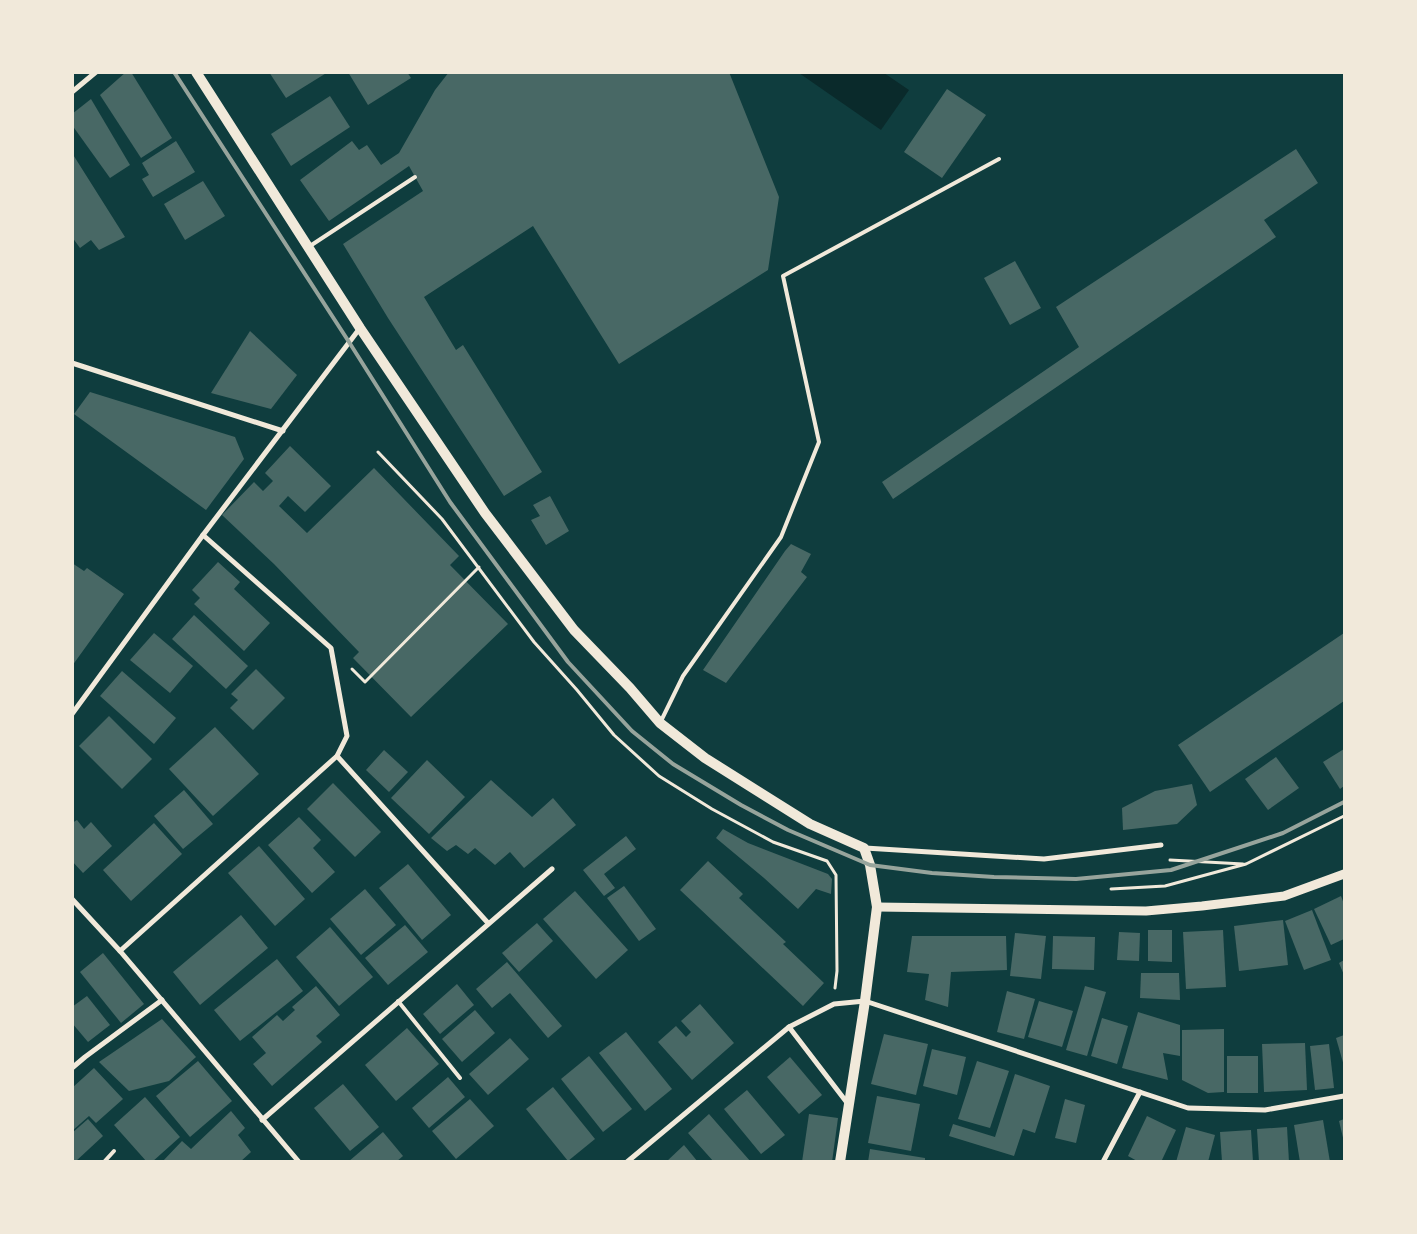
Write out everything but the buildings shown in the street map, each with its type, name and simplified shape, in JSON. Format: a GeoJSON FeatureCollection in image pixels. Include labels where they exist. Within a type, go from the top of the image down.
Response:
{"type":"FeatureCollection","features":[{"type":"Feature","properties":{"kind":"main road"},"geometry":{"type":"LineString","coordinates":[[196,72],[360,328],[485,512],[574,630],[630,688],[660,723],[706,758],[810,824],[864,848],[870,865],[877,907],[840,1162]]}},
{"type":"Feature","properties":{"kind":"street"},"geometry":{"type":"LineString","coordinates":[[72,92],[96,72]]}},
{"type":"Feature","properties":{"kind":"street"},"geometry":{"type":"LineString","coordinates":[[72,714],[203,535],[360,328]]}},
{"type":"Feature","properties":{"kind":"street"},"geometry":{"type":"LineString","coordinates":[[72,363],[283,431]]}},
{"type":"Feature","properties":{"kind":"street"},"geometry":{"type":"LineString","coordinates":[[120,951],[337,756],[347,736],[331,648],[203,535]]}},
{"type":"Feature","properties":{"kind":"street"},"geometry":{"type":"LineString","coordinates":[[337,756],[488,923]]}},
{"type":"Feature","properties":{"kind":"street"},"geometry":{"type":"LineString","coordinates":[[864,848],[1044,859],[1161,845]]}},
{"type":"Feature","properties":{"kind":"street"},"geometry":{"type":"LineString","coordinates":[[262,1120],[552,869]]}},
{"type":"Feature","properties":{"kind":"street"},"geometry":{"type":"LineString","coordinates":[[877,907],[1155,910],[1284,896],[1344,874]]}},
{"type":"Feature","properties":{"kind":"street"},"geometry":{"type":"LineString","coordinates":[[72,899],[120,951],[299,1162]]}},
{"type":"Feature","properties":{"kind":"street"},"geometry":{"type":"LineString","coordinates":[[72,1068],[162,1000]]}},
{"type":"Feature","properties":{"kind":"street"},"geometry":{"type":"LineString","coordinates":[[627,1162],[789,1027],[834,1004],[865,1000],[1188,1108],[1265,1110],[1344,1096]]}},
{"type":"Feature","properties":{"kind":"street"},"geometry":{"type":"LineString","coordinates":[[789,1027],[849,1104]]}},
{"type":"Feature","properties":{"kind":"street"},"geometry":{"type":"LineString","coordinates":[[1103,1162],[1140,1092]]}},
{"type":"Feature","properties":{"kind":"lane"},"geometry":{"type":"LineString","coordinates":[[660,723],[683,676],[782,537],[819,442],[783,276],[999,158]]}},
{"type":"Feature","properties":{"kind":"lane"},"geometry":{"type":"LineString","coordinates":[[308,248],[415,177]]}},
{"type":"Feature","properties":{"kind":"lane"},"geometry":{"type":"LineString","coordinates":[[398,1001],[460,1078]]}},
{"type":"Feature","properties":{"kind":"lane"},"geometry":{"type":"LineString","coordinates":[[104,1162],[114,1151]]}},
{"type":"Feature","properties":{"kind":"path"},"geometry":{"type":"LineString","coordinates":[[378,452],[442,519],[534,642],[578,690],[614,735],[659,776],[712,809],[773,842],[827,861],[836,875],[837,971],[834,1004]]}},
{"type":"Feature","properties":{"kind":"path"},"geometry":{"type":"LineString","coordinates":[[331,648],[365,682],[479,567]]}},
{"type":"Feature","properties":{"kind":"path"},"geometry":{"type":"LineString","coordinates":[[1109,890],[1164,886],[1246,864],[1344,816]]}},
{"type":"Feature","properties":{"kind":"path"},"geometry":{"type":"LineString","coordinates":[[1161,845],[1167,860],[1246,864]]}},
{"type":"Feature","properties":{"kind":"water"},"geometry":{"type":"Polygon","coordinates":[[[799,73],[884,73],[909,90],[881,130],[799,73]]]}},
{"type":"Feature","properties":{"kind":"railway"},"geometry":{"type":"LineString","coordinates":[[174,72],[450,502],[568,662],[632,731],[673,764],[741,805],[788,830],[870,865],[932,873],[994,877],[1076,879],[1171,870],[1283,833],[1344,802]]}}]}
